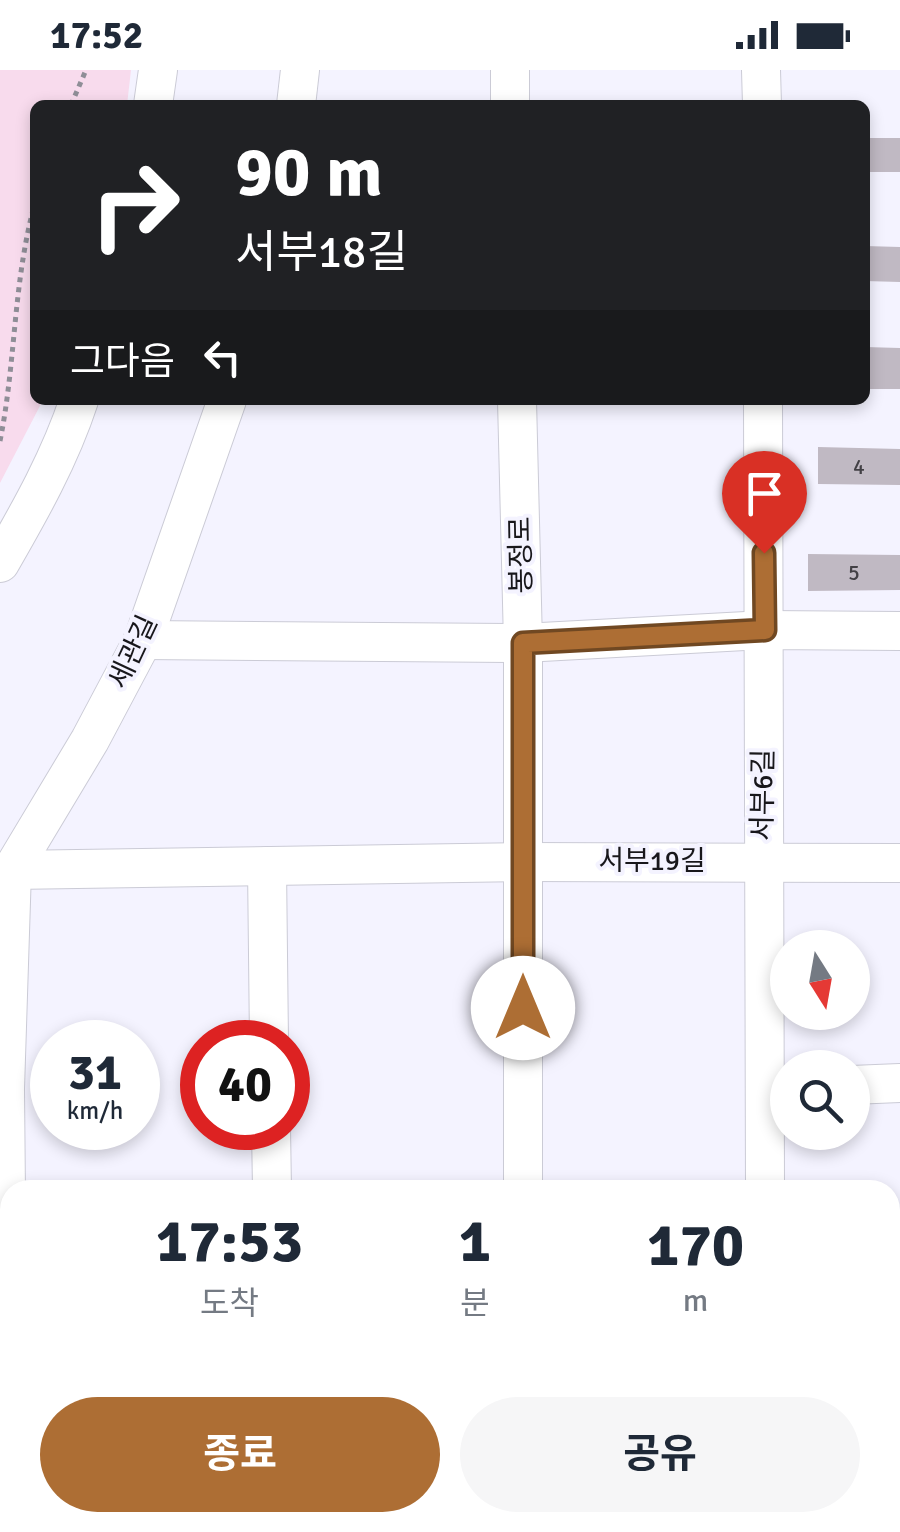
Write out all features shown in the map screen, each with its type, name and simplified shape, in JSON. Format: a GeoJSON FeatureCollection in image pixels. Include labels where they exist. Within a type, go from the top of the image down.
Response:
{"type":"FeatureCollection","features":[{"type":"Feature","properties":{"kind":"street"},"geometry":{"type":"LineString","coordinates":[[154,100],[158,70]]}},
{"type":"Feature","properties":{"kind":"street"},"geometry":{"type":"LineString","coordinates":[[297,100],[300,70]]}},
{"type":"Feature","properties":{"kind":"street"},"geometry":{"type":"LineString","coordinates":[[510,70],[510,100]]}},
{"type":"Feature","properties":{"kind":"street"},"geometry":{"type":"LineString","coordinates":[[761,70],[762,100]]}},
{"type":"Feature","properties":{"kind":"street"},"geometry":{"type":"LineString","coordinates":[[0,563],[69,431],[77,405]]}},
{"type":"Feature","properties":{"kind":"street","name":"세관길"},"geometry":{"type":"LineString","coordinates":[[6,877],[90,740],[143,640],[225,405]]}},
{"type":"Feature","properties":{"kind":"street","name":"봉정로"},"geometry":{"type":"LineString","coordinates":[[518,405],[523,643],[523,1180]]}},
{"type":"Feature","properties":{"kind":"street","name":"서부6길"},"geometry":{"type":"LineString","coordinates":[[763,405],[762,861],[773,1050]]}},
{"type":"Feature","properties":{"kind":"street"},"geometry":{"type":"LineString","coordinates":[[0,517],[8,517],[36,498]]}},
{"type":"Feature","properties":{"kind":"street"},"geometry":{"type":"LineString","coordinates":[[143,640],[523,643],[765,630],[900,631]]}},
{"type":"Feature","properties":{"kind":"street","name":"서부19길"},"geometry":{"type":"LineString","coordinates":[[6,877],[267,866],[900,862]]}},
{"type":"Feature","properties":{"kind":"street"},"geometry":{"type":"LineString","coordinates":[[267,866],[270,1020]]}},
{"type":"Feature","properties":{"kind":"street"},"geometry":{"type":"LineString","coordinates":[[5,1180],[6,877]]}},
{"type":"Feature","properties":{"kind":"street"},"geometry":{"type":"LineString","coordinates":[[870,1084],[900,1083]]}},
{"type":"Feature","properties":{"kind":"street","name":"서부6길"},"geometry":{"type":"LineString","coordinates":[[766,1180],[770,1139]]}},
{"type":"Feature","properties":{"kind":"street"},"geometry":{"type":"LineString","coordinates":[[271,1150],[272,1180]]}},
{"type":"Feature","properties":{"kind":"path"},"geometry":{"type":"LineString","coordinates":[[72,100],[86,70]]}},
{"type":"Feature","properties":{"kind":"path"},"geometry":{"type":"LineString","coordinates":[[0,441],[14,355],[19,278],[30,226]]}},
{"type":"Feature","properties":{"kind":"shaded area"},"geometry":{"type":"Polygon","coordinates":[[[0,70],[131,70],[128,100],[30,100],[30,405],[40,405],[0,483],[0,70]]]}},
{"type":"Feature","properties":{"kind":"building"},"geometry":{"type":"Polygon","coordinates":[[[870,138],[900,138],[900,172],[870,172],[870,138]]]}},
{"type":"Feature","properties":{"kind":"building"},"geometry":{"type":"Polygon","coordinates":[[[870,246],[900,247],[900,282],[870,281],[870,246]]]}},
{"type":"Feature","properties":{"kind":"building"},"geometry":{"type":"Polygon","coordinates":[[[870,347],[900,348],[900,389],[870,389],[870,347]]]}},
{"type":"Feature","properties":{"kind":"building"},"geometry":{"type":"Polygon","coordinates":[[[818,447],[900,449],[900,485],[818,484],[818,447]]]}},
{"type":"Feature","properties":{"kind":"building"},"geometry":{"type":"Polygon","coordinates":[[[808,554],[900,555],[900,590],[808,591],[808,554]]]}},
{"type":"Feature","properties":{"kind":"route"},"geometry":{"type":"LineString","coordinates":[[523,1008],[523,643],[765,630],[764,553]]}}]}
